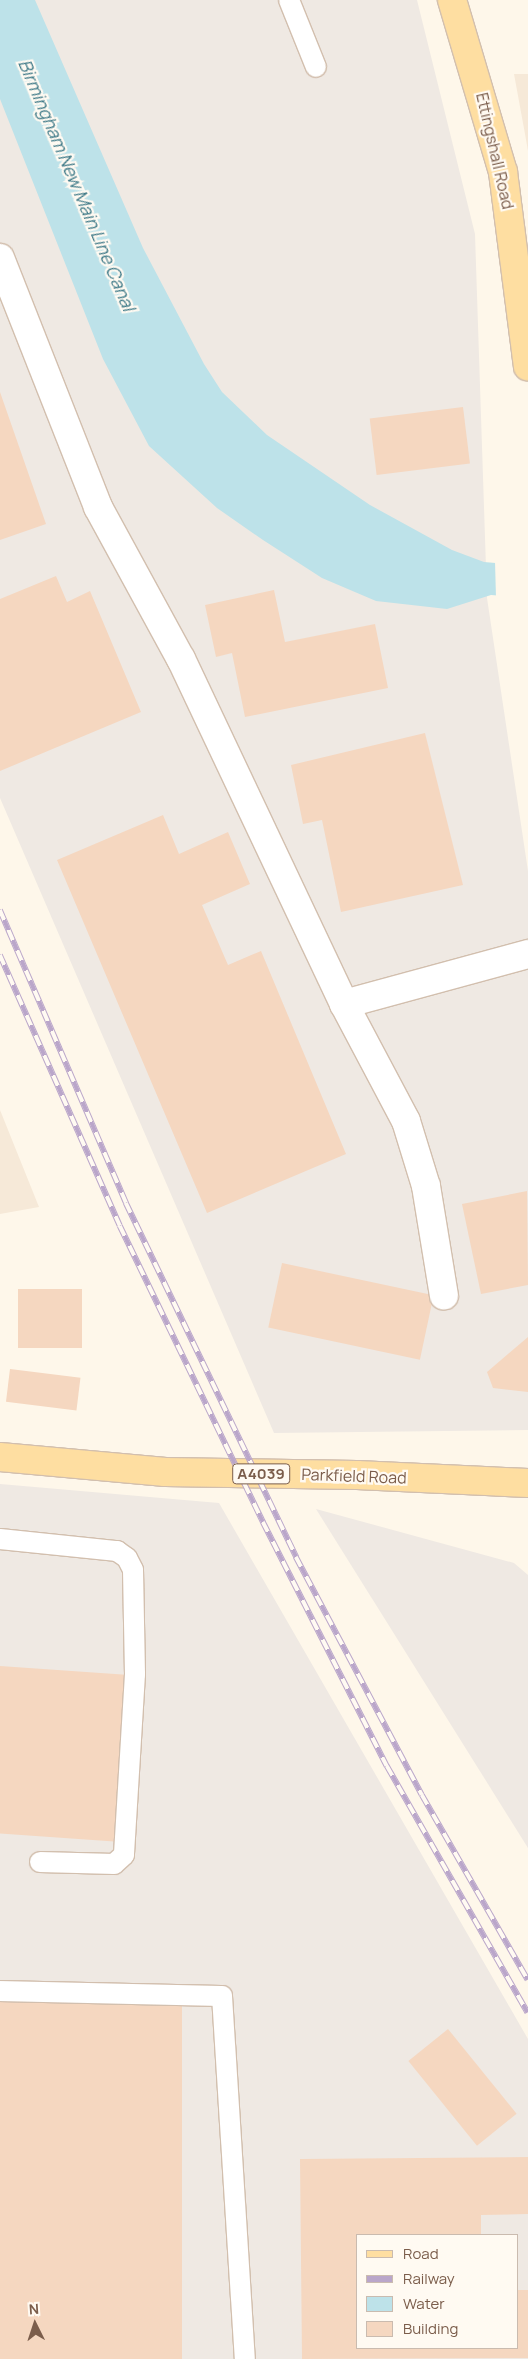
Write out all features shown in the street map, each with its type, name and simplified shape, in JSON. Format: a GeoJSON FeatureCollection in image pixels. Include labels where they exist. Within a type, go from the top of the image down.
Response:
{"type":"FeatureCollection","features":[{"type":"Feature","properties":{"kind":"main road","name":"Ettingshall Road"},"geometry":{"type":"LineString","coordinates":[[452,0],[503,172],[521,243],[528,366]]}},
{"type":"Feature","properties":{"kind":"main road","name":"Parkfield Road"},"geometry":{"type":"LineString","coordinates":[[0,1457],[165,1472],[357,1475],[528,1483]]}},
{"type":"Feature","properties":{"kind":"street"},"geometry":{"type":"LineString","coordinates":[[0,258],[98,507],[181,659],[344,1004],[406,1121],[426,1186],[444,1296]]}},
{"type":"Feature","properties":{"kind":"street"},"geometry":{"type":"LineString","coordinates":[[344,1004],[528,954]]}},
{"type":"Feature","properties":{"kind":"lane"},"geometry":{"type":"LineString","coordinates":[[289,0],[316,67]]}},
{"type":"Feature","properties":{"kind":"lane"},"geometry":{"type":"LineString","coordinates":[[0,1538],[117,1551],[127,1558],[133,1570],[135,1674],[124,1855],[114,1864],[40,1862]]}},
{"type":"Feature","properties":{"kind":"lane"},"geometry":{"type":"LineString","coordinates":[[0,1991],[222,1996],[245,2359]]}},
{"type":"Feature","properties":{"kind":"shaded area"},"geometry":{"type":"Polygon","coordinates":[[[0,0],[417,0],[475,234],[487,598],[528,871],[528,1430],[274,1433],[0,798],[0,0]]]}},
{"type":"Feature","properties":{"kind":"shaded area"},"geometry":{"type":"Polygon","coordinates":[[[514,74],[528,74],[528,151],[525,134],[514,74]]]}},
{"type":"Feature","properties":{"kind":"shaded area"},"geometry":{"type":"Polygon","coordinates":[[[0,1110],[39,1207],[0,1214],[0,1110]]]}},
{"type":"Feature","properties":{"kind":"shaded area"},"geometry":{"type":"Polygon","coordinates":[[[0,1484],[219,1503],[528,2039],[528,2359],[0,2359],[0,1484]]]}},
{"type":"Feature","properties":{"kind":"shaded area"},"geometry":{"type":"Polygon","coordinates":[[[316,1509],[514,1563],[528,1575],[528,1848],[316,1509]]]}},
{"type":"Feature","properties":{"kind":"water","name":"Birmingham New Main Line Canal"},"geometry":{"type":"Polygon","coordinates":[[[0,0],[35,0],[143,248],[204,364],[222,392],[267,435],[370,505],[452,550],[484,562],[528,566],[528,598],[491,595],[447,609],[376,601],[322,578],[263,540],[217,508],[149,446],[103,359],[0,99],[0,0]]]}},
{"type":"Feature","properties":{"kind":"pier"},"geometry":{"type":"Polygon","coordinates":[[[495,561],[528,564],[528,601],[496,598],[495,561]]]}},
{"type":"Feature","properties":{"kind":"building"},"geometry":{"type":"Polygon","coordinates":[[[0,392],[46,524],[0,540],[0,392]]]}},
{"type":"Feature","properties":{"kind":"building"},"geometry":{"type":"Polygon","coordinates":[[[463,407],[470,464],[377,475],[370,418],[463,407]]]}},
{"type":"Feature","properties":{"kind":"building"},"geometry":{"type":"Polygon","coordinates":[[[56,576],[67,602],[90,591],[141,712],[0,771],[0,599],[56,576]]]}},
{"type":"Feature","properties":{"kind":"building"},"geometry":{"type":"Polygon","coordinates":[[[274,590],[285,642],[375,624],[388,688],[245,717],[232,653],[216,657],[205,605],[274,590]]]}},
{"type":"Feature","properties":{"kind":"building"},"geometry":{"type":"Polygon","coordinates":[[[425,733],[463,885],[341,912],[322,820],[303,824],[291,765],[425,733]]]}},
{"type":"Feature","properties":{"kind":"building"},"geometry":{"type":"Polygon","coordinates":[[[163,815],[179,854],[228,832],[250,884],[202,905],[228,965],[261,951],[346,1154],[207,1213],[57,860],[163,815]]]}},
{"type":"Feature","properties":{"kind":"building"},"geometry":{"type":"Polygon","coordinates":[[[527,1191],[528,1285],[481,1294],[462,1204],[527,1191]]]}},
{"type":"Feature","properties":{"kind":"building"},"geometry":{"type":"Polygon","coordinates":[[[282,1263],[434,1295],[420,1360],[268,1328],[282,1263]]]}},
{"type":"Feature","properties":{"kind":"building"},"geometry":{"type":"Polygon","coordinates":[[[18,1289],[82,1289],[82,1348],[18,1348],[18,1289]]]}},
{"type":"Feature","properties":{"kind":"building"},"geometry":{"type":"Polygon","coordinates":[[[528,1337],[528,1392],[493,1388],[487,1372],[528,1337]]]}},
{"type":"Feature","properties":{"kind":"building"},"geometry":{"type":"Polygon","coordinates":[[[10,1369],[80,1378],[76,1410],[6,1402],[10,1369]]]}},
{"type":"Feature","properties":{"kind":"building"},"geometry":{"type":"Polygon","coordinates":[[[0,1666],[126,1675],[114,1841],[0,1833],[0,1666]]]}},
{"type":"Feature","properties":{"kind":"building"},"geometry":{"type":"Polygon","coordinates":[[[0,1997],[182,1997],[182,2359],[0,2359],[0,1997]]]}},
{"type":"Feature","properties":{"kind":"building"},"geometry":{"type":"Polygon","coordinates":[[[448,2029],[517,2114],[477,2146],[408,2061],[448,2029]]]}},
{"type":"Feature","properties":{"kind":"building"},"geometry":{"type":"Polygon","coordinates":[[[528,2157],[528,2214],[481,2215],[481,2234],[356,2234],[356,2349],[518,2349],[518,2290],[528,2290],[528,2358],[302,2359],[300,2159],[528,2157]]]}},
{"type":"Feature","properties":{"kind":"railway"},"geometry":{"type":"LineString","coordinates":[[0,910],[126,1203],[296,1557],[422,1795],[528,1980]]}},
{"type":"Feature","properties":{"kind":"railway"},"geometry":{"type":"LineString","coordinates":[[0,955],[120,1226],[263,1522],[387,1766],[528,2013]]}}]}
